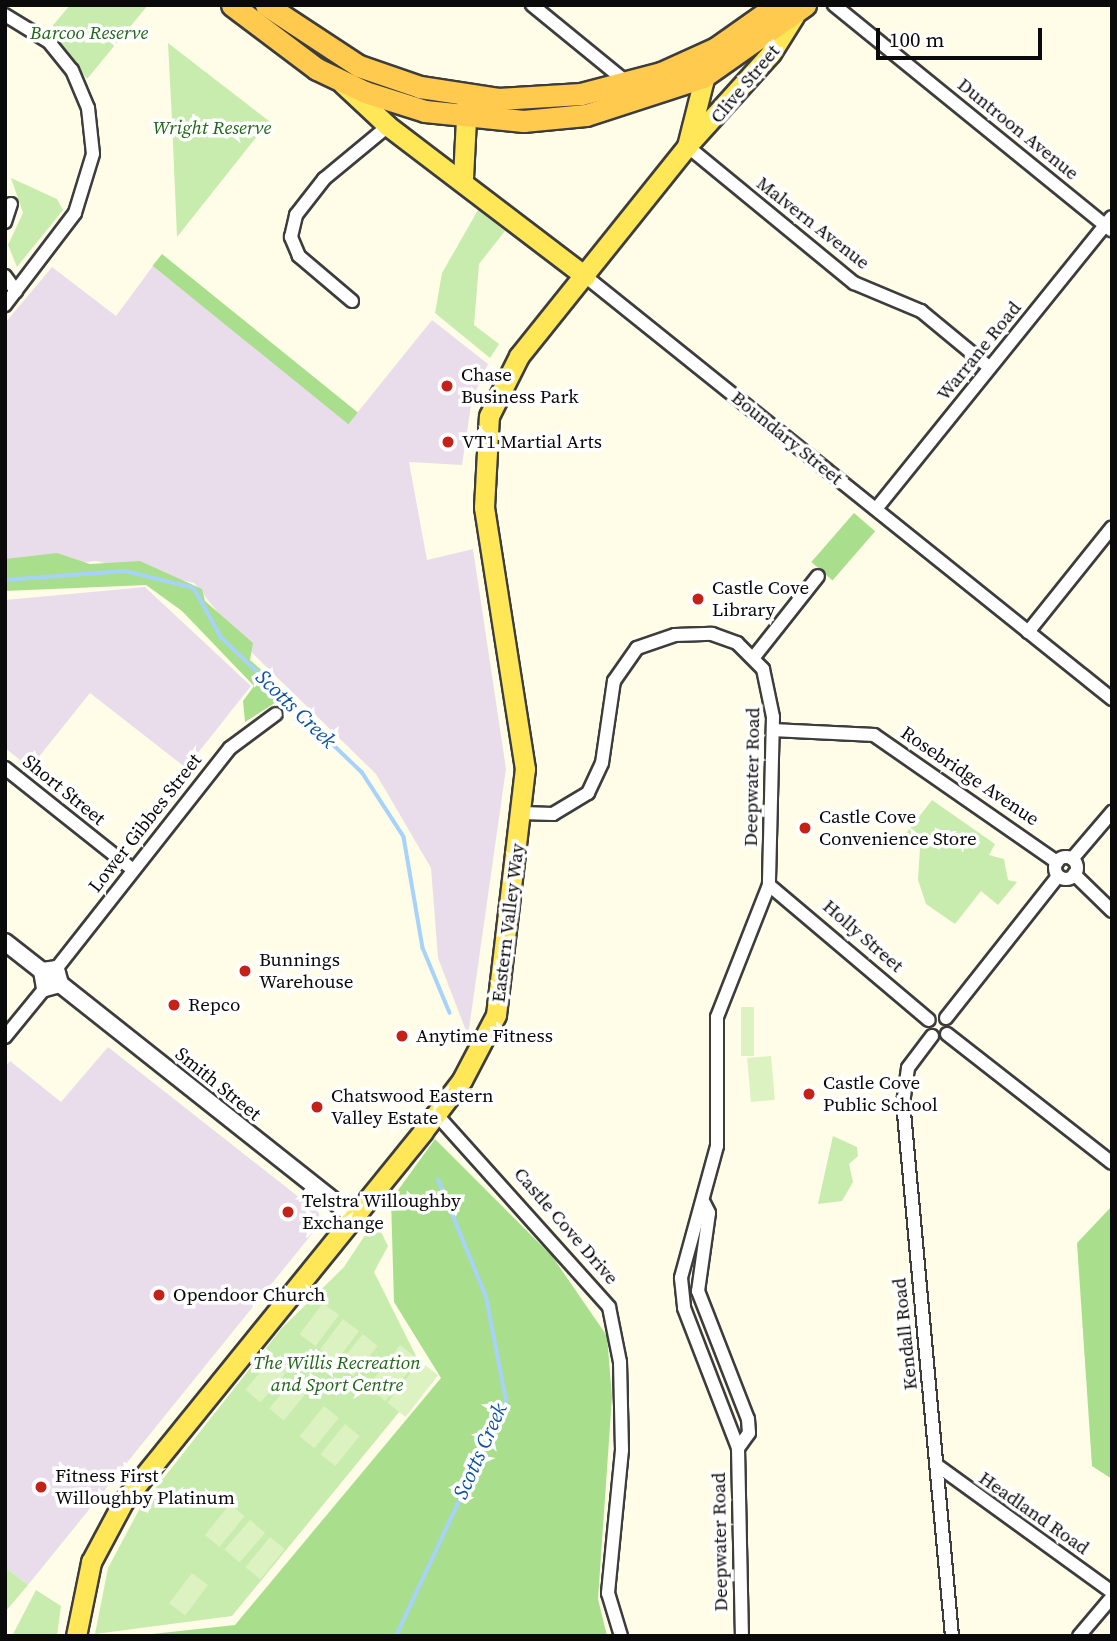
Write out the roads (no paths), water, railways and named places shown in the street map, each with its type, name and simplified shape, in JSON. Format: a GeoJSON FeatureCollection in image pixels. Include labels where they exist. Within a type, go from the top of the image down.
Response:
{"type":"FeatureCollection","features":[{"type":"Feature","properties":{"kind":"highway","name":"Boundary Street"},"geometry":{"type":"LineString","coordinates":[[232,5],[341,82]]}},
{"type":"Feature","properties":{"kind":"highway"},"geometry":{"type":"LineString","coordinates":[[267,5],[359,66],[466,96],[554,98],[629,84],[716,48],[792,9]]}},
{"type":"Feature","properties":{"kind":"highway"},"geometry":{"type":"LineString","coordinates":[[341,82],[425,111],[470,119],[586,115],[703,78],[792,9]]}},
{"type":"Feature","properties":{"kind":"main road","name":"Clive Street"},"geometry":{"type":"LineString","coordinates":[[585,276],[687,146],[771,53],[792,9]]}},
{"type":"Feature","properties":{"kind":"main road","name":"Clive Street"},"geometry":{"type":"LineString","coordinates":[[687,146],[703,78],[716,48]]}},
{"type":"Feature","properties":{"kind":"main road","name":"Boundary Street"},"geometry":{"type":"LineString","coordinates":[[341,82],[388,126],[463,178],[585,276]]}},
{"type":"Feature","properties":{"kind":"main road"},"geometry":{"type":"LineString","coordinates":[[463,178],[470,119],[466,96]]}},
{"type":"Feature","properties":{"kind":"main road","name":"Eastern Valley Way"},"geometry":{"type":"LineString","coordinates":[[76,1636],[84,1582],[110,1521],[351,1215],[436,1114],[496,1015],[522,813],[522,726],[486,521],[484,439],[505,378],[585,276]]}},
{"type":"Feature","properties":{"kind":"street"},"geometry":{"type":"LineString","coordinates":[[532,5],[629,84]]}},
{"type":"Feature","properties":{"kind":"street","name":"Duntroon Avenue"},"geometry":{"type":"LineString","coordinates":[[834,5],[1110,224]]}},
{"type":"Feature","properties":{"kind":"street"},"geometry":{"type":"LineString","coordinates":[[5,15],[48,42],[72,70],[92,131],[90,175],[75,213],[5,305]]}},
{"type":"Feature","properties":{"kind":"street"},"geometry":{"type":"LineString","coordinates":[[352,301],[299,257],[291,237],[296,215],[324,179],[388,126]]}},
{"type":"Feature","properties":{"kind":"street","name":"Malvern Avenue"},"geometry":{"type":"LineString","coordinates":[[687,146],[854,283],[921,311],[990,368]]}},
{"type":"Feature","properties":{"kind":"street"},"geometry":{"type":"LineString","coordinates":[[5,222],[10,204]]}},
{"type":"Feature","properties":{"kind":"street","name":"Warrane Road"},"geometry":{"type":"LineString","coordinates":[[876,509],[1110,224]]}},
{"type":"Feature","properties":{"kind":"street"},"geometry":{"type":"LineString","coordinates":[[5,276],[16,291]]}},
{"type":"Feature","properties":{"kind":"street","name":"Boundary Street"},"geometry":{"type":"LineString","coordinates":[[585,276],[1112,699]]}},
{"type":"Feature","properties":{"kind":"street"},"geometry":{"type":"LineString","coordinates":[[1028,632],[1112,527]]}},
{"type":"Feature","properties":{"kind":"street"},"geometry":{"type":"LineString","coordinates":[[754,657],[818,576]]}},
{"type":"Feature","properties":{"kind":"street","name":"Deepwater Road"},"geometry":{"type":"LineString","coordinates":[[522,813],[553,814],[588,793],[602,764],[614,681],[637,648],[697,633],[725,638],[754,657],[771,688],[773,730],[769,885],[717,1017],[717,1146],[704,1203],[708,1232],[698,1291],[748,1419],[749,1433],[738,1448]]}},
{"type":"Feature","properties":{"kind":"street","name":"Lower Gibbes Street"},"geometry":{"type":"LineString","coordinates":[[5,1037],[132,869],[230,748],[276,713]]}},
{"type":"Feature","properties":{"kind":"street","name":"Rosebridge Avenue"},"geometry":{"type":"LineString","coordinates":[[773,730],[874,735],[1057,862]]}},
{"type":"Feature","properties":{"kind":"street","name":"Short Street"},"geometry":{"type":"LineString","coordinates":[[5,768],[132,869]]}},
{"type":"Feature","properties":{"kind":"street"},"geometry":{"type":"LineString","coordinates":[[1059,876],[1057,862],[1072,859],[1112,812]]}},
{"type":"Feature","properties":{"kind":"street"},"geometry":{"type":"LineString","coordinates":[[1072,859],[1074,874],[1112,911]]}},
{"type":"Feature","properties":{"kind":"street"},"geometry":{"type":"LineString","coordinates":[[947,1034],[946,1018],[1059,876],[1074,874]]}},
{"type":"Feature","properties":{"kind":"street","name":"Holly Street"},"geometry":{"type":"LineString","coordinates":[[769,885],[929,1020]]}},
{"type":"Feature","properties":{"kind":"street","name":"Smith Street"},"geometry":{"type":"LineString","coordinates":[[5,942],[351,1215]]}},
{"type":"Feature","properties":{"kind":"street"},"geometry":{"type":"LineString","coordinates":[[946,1018],[929,1020],[932,1036],[947,1034],[1112,1163]]}},
{"type":"Feature","properties":{"kind":"street","name":"Kendall Road"},"geometry":{"type":"LineString","coordinates":[[932,1036],[908,1068],[903,1102],[952,1636]]}},
{"type":"Feature","properties":{"kind":"street","name":"Castle Cove Drive"},"geometry":{"type":"LineString","coordinates":[[436,1114],[609,1307],[620,1362],[622,1450],[608,1593],[621,1636]]}},
{"type":"Feature","properties":{"kind":"street","name":"Deepwater Road"},"geometry":{"type":"LineString","coordinates":[[704,1203],[696,1208],[681,1294],[738,1448],[742,1636]]}},
{"type":"Feature","properties":{"kind":"street","name":"Headland Road"},"geometry":{"type":"LineString","coordinates":[[937,1463],[946,1478],[1112,1594]]}},
{"type":"Feature","properties":{"kind":"street"},"geometry":{"type":"LineString","coordinates":[[1079,1636],[1112,1594]]}},
{"type":"Feature","properties":{"kind":"waterway","name":"Scotts Creek"},"geometry":{"type":"LineString","coordinates":[[5,580],[125,571],[194,588],[221,637],[362,772],[404,837],[423,948],[450,1013]]}},
{"type":"Feature","properties":{"kind":"waterway","name":"Scotts Creek"},"geometry":{"type":"LineString","coordinates":[[396,1636],[506,1401],[486,1297],[438,1180]]}},
{"type":"Feature","properties":{"kind":"place","name":"Chase Business Park"},"geometry":{"type":"Point","coordinates":[447,386]}},
{"type":"Feature","properties":{"kind":"place","name":"VT1 Martial Arts"},"geometry":{"type":"Point","coordinates":[448,442]}},
{"type":"Feature","properties":{"kind":"place","name":"Castle Cove Library"},"geometry":{"type":"Point","coordinates":[698,599]}},
{"type":"Feature","properties":{"kind":"place","name":"Castle Cove Convenience Store"},"geometry":{"type":"Point","coordinates":[805,828]}},
{"type":"Feature","properties":{"kind":"place","name":"Bunnings Warehouse"},"geometry":{"type":"Point","coordinates":[245,971]}},
{"type":"Feature","properties":{"kind":"place","name":"Repco"},"geometry":{"type":"Point","coordinates":[174,1005]}},
{"type":"Feature","properties":{"kind":"place","name":"Anytime Fitness"},"geometry":{"type":"Point","coordinates":[402,1036]}},
{"type":"Feature","properties":{"kind":"place","name":"Castle Cove Public School"},"geometry":{"type":"Point","coordinates":[809,1094]}},
{"type":"Feature","properties":{"kind":"place","name":"Chatswood Eastern Valley Estate"},"geometry":{"type":"Point","coordinates":[317,1107]}},
{"type":"Feature","properties":{"kind":"place","name":"Telstra Willoughby Exchange"},"geometry":{"type":"Point","coordinates":[288,1212]}},
{"type":"Feature","properties":{"kind":"place","name":"Opendoor Church"},"geometry":{"type":"Point","coordinates":[159,1295]}},
{"type":"Feature","properties":{"kind":"place","name":"Fitness First Willoughby Platinum"},"geometry":{"type":"Point","coordinates":[41,1487]}},
{"type":"Feature","properties":{"kind":"park label","name":"Barcoo Reserve"},"geometry":{"type":"Point","coordinates":[89,33]}},
{"type":"Feature","properties":{"kind":"park label","name":"Wright Reserve"},"geometry":{"type":"Point","coordinates":[212,128]}},
{"type":"Feature","properties":{"kind":"park label","name":"The Willis Recreation and Sport Centre"},"geometry":{"type":"Point","coordinates":[337,1374]}}]}
